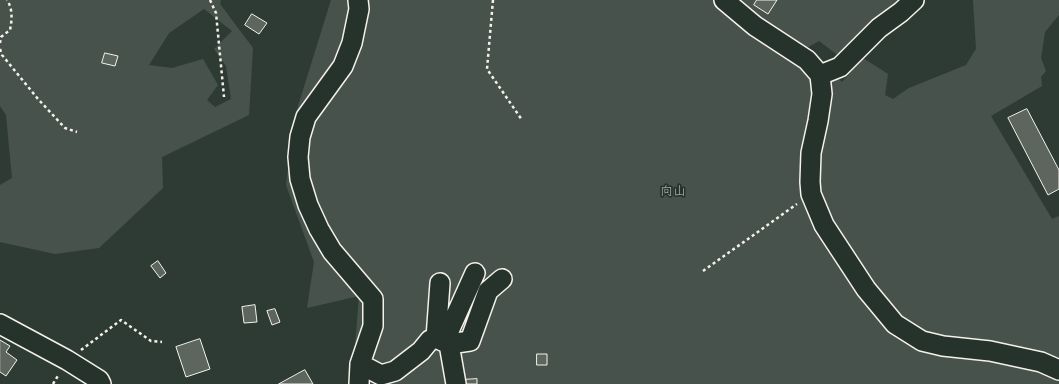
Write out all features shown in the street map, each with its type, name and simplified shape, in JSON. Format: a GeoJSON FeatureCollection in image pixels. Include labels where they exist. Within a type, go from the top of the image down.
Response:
{"type":"FeatureCollection","features":[{"type":"Feature","properties":{"kind":"street"},"geometry":{"type":"LineString","coordinates":[[358,0],[359,9],[352,43],[343,66],[306,118],[300,137],[298,157],[300,179],[308,205],[319,229],[332,251],[374,299],[373,326],[360,364],[359,384]]}},
{"type":"Feature","properties":{"kind":"street"},"geometry":{"type":"LineString","coordinates":[[724,0],[755,26],[807,60],[820,75],[822,94],[811,153],[811,194],[824,225],[866,289],[895,324],[922,341],[943,346],[990,351],[1041,362],[1059,370]]}},
{"type":"Feature","properties":{"kind":"street"},"geometry":{"type":"LineString","coordinates":[[820,75],[840,67],[879,28],[901,12],[914,0]]}},
{"type":"Feature","properties":{"kind":"street"},"geometry":{"type":"LineString","coordinates":[[442,341],[448,333],[475,273]]}},
{"type":"Feature","properties":{"kind":"street"},"geometry":{"type":"LineString","coordinates":[[360,364],[380,375],[395,371],[421,351],[430,340],[470,341],[488,291],[502,279]]}},
{"type":"Feature","properties":{"kind":"street"},"geometry":{"type":"LineString","coordinates":[[440,283],[442,341],[456,384]]}},
{"type":"Feature","properties":{"kind":"street"},"geometry":{"type":"LineString","coordinates":[[0,324],[67,360],[99,380],[101,384]]}},
{"type":"Feature","properties":{"kind":"path"},"geometry":{"type":"LineString","coordinates":[[0,43],[1,37],[10,30],[12,18],[7,0]]}},
{"type":"Feature","properties":{"kind":"path"},"geometry":{"type":"LineString","coordinates":[[210,0],[216,13],[224,97]]}},
{"type":"Feature","properties":{"kind":"path"},"geometry":{"type":"LineString","coordinates":[[493,0],[486,69],[522,120]]}},
{"type":"Feature","properties":{"kind":"path"},"geometry":{"type":"LineString","coordinates":[[0,49],[1,55],[38,99],[65,128],[77,132]]}},
{"type":"Feature","properties":{"kind":"path"},"geometry":{"type":"LineString","coordinates":[[703,271],[811,194]]}},
{"type":"Feature","properties":{"kind":"path"},"geometry":{"type":"LineString","coordinates":[[67,360],[121,320],[151,341],[162,342]]}},
{"type":"Feature","properties":{"kind":"green space"},"geometry":{"type":"Polygon","coordinates":[[[0,0],[221,0],[220,4],[253,48],[249,115],[162,157],[163,188],[99,248],[55,254],[0,242],[0,185],[12,178],[6,115],[0,106],[0,0]],[[204,9],[169,33],[149,65],[172,68],[203,59],[218,85],[207,100],[215,107],[231,99],[226,66],[214,49],[232,31],[204,9]]]}},
{"type":"Feature","properties":{"kind":"green space","name":"向山"},"geometry":{"type":"Polygon","coordinates":[[[331,0],[902,0],[880,14],[860,37],[839,56],[819,41],[803,50],[842,82],[863,58],[888,74],[885,95],[893,99],[909,88],[966,65],[976,49],[973,0],[1059,0],[1059,15],[1045,32],[1041,58],[1046,71],[1041,77],[1042,86],[991,116],[1052,219],[1059,216],[1059,384],[352,384],[359,296],[307,308],[314,262],[286,185],[294,119],[331,0]]]}},
{"type":"Feature","properties":{"kind":"building"},"geometry":{"type":"Polygon","coordinates":[[[757,0],[777,0],[768,14],[754,5],[757,0]]]}},
{"type":"Feature","properties":{"kind":"building"},"geometry":{"type":"Polygon","coordinates":[[[252,14],[267,23],[259,34],[245,25],[252,14]]]}},
{"type":"Feature","properties":{"kind":"building"},"geometry":{"type":"Polygon","coordinates":[[[105,53],[118,56],[115,66],[102,63],[105,53]]]}},
{"type":"Feature","properties":{"kind":"building"},"geometry":{"type":"Polygon","coordinates":[[[1027,109],[1059,170],[1059,189],[1048,195],[1008,118],[1027,109]]]}},
{"type":"Feature","properties":{"kind":"building"},"geometry":{"type":"Polygon","coordinates":[[[158,261],[166,273],[160,278],[151,266],[158,261]]]}},
{"type":"Feature","properties":{"kind":"building"},"geometry":{"type":"Polygon","coordinates":[[[255,305],[257,322],[244,323],[242,307],[255,305]]]}},
{"type":"Feature","properties":{"kind":"building"},"geometry":{"type":"Polygon","coordinates":[[[275,309],[280,322],[272,325],[267,311],[275,309]]]}},
{"type":"Feature","properties":{"kind":"building"},"geometry":{"type":"Polygon","coordinates":[[[200,339],[210,369],[186,377],[176,347],[200,339]]]}},
{"type":"Feature","properties":{"kind":"building"},"geometry":{"type":"Polygon","coordinates":[[[0,340],[10,346],[6,352],[17,360],[6,376],[0,372],[0,340]]]}},
{"type":"Feature","properties":{"kind":"building"},"geometry":{"type":"Polygon","coordinates":[[[537,354],[547,354],[547,365],[537,365],[537,354]]]}},
{"type":"Feature","properties":{"kind":"building"},"geometry":{"type":"Polygon","coordinates":[[[305,370],[313,384],[279,384],[305,370]]]}},
{"type":"Feature","properties":{"kind":"building"},"geometry":{"type":"Polygon","coordinates":[[[477,379],[477,384],[461,384],[461,380],[477,379]]]}}]}
